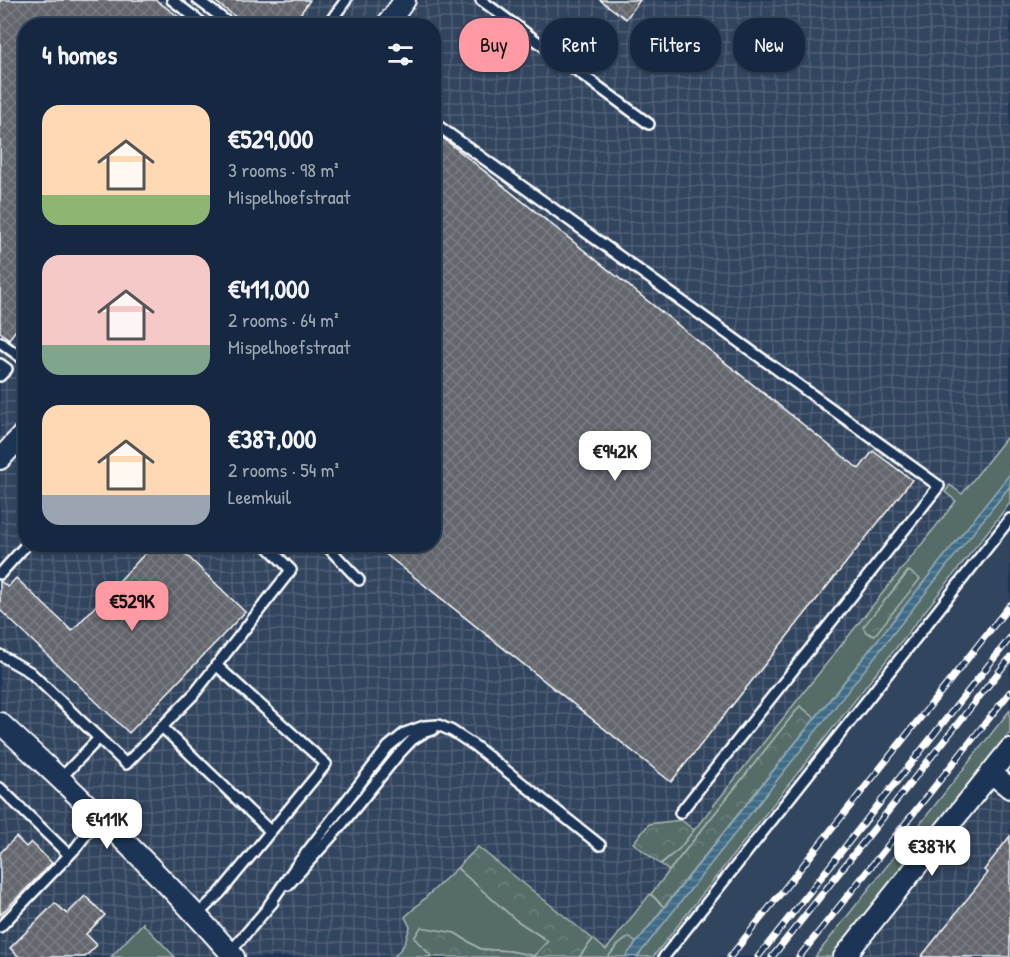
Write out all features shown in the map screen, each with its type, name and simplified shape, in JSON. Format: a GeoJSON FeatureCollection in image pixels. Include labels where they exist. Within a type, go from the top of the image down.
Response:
{"type":"FeatureCollection","features":[{"type":"Feature","properties":{"kind":"street"},"geometry":{"type":"LineString","coordinates":[[393,18],[405,0]]}},
{"type":"Feature","properties":{"kind":"street"},"geometry":{"type":"LineString","coordinates":[[0,459],[18,440]]}},
{"type":"Feature","properties":{"kind":"street"},"geometry":{"type":"LineString","coordinates":[[0,723],[100,816],[232,955]]}},
{"type":"Feature","properties":{"kind":"street"},"geometry":{"type":"LineString","coordinates":[[844,957],[1010,749]]}},
{"type":"Feature","properties":{"kind":"street"},"geometry":{"type":"LineString","coordinates":[[991,773],[1010,788]]}},
{"type":"Feature","properties":{"kind":"lane"},"geometry":{"type":"LineString","coordinates":[[172,0],[196,18]]}},
{"type":"Feature","properties":{"kind":"lane"},"geometry":{"type":"LineString","coordinates":[[198,0],[222,18]]}},
{"type":"Feature","properties":{"kind":"lane"},"geometry":{"type":"LineString","coordinates":[[333,18],[346,0]]}},
{"type":"Feature","properties":{"kind":"lane"},"geometry":{"type":"LineString","coordinates":[[481,0],[649,124]]}},
{"type":"Feature","properties":{"kind":"lane"},"geometry":{"type":"LineString","coordinates":[[441,128],[939,486],[680,813]]}},
{"type":"Feature","properties":{"kind":"lane"},"geometry":{"type":"LineString","coordinates":[[0,342],[18,355]]}},
{"type":"Feature","properties":{"kind":"lane"},"geometry":{"type":"LineString","coordinates":[[0,364],[7,369],[0,376]]}},
{"type":"Feature","properties":{"kind":"lane"},"geometry":{"type":"LineString","coordinates":[[664,957],[1010,519]]}},
{"type":"Feature","properties":{"kind":"lane"},"geometry":{"type":"LineString","coordinates":[[0,574],[20,552]]}},
{"type":"Feature","properties":{"kind":"lane"},"geometry":{"type":"LineString","coordinates":[[0,656],[30,672],[126,764],[194,694],[291,570],[273,552]]}},
{"type":"Feature","properties":{"kind":"lane"},"geometry":{"type":"LineString","coordinates":[[332,552],[358,580]]}},
{"type":"Feature","properties":{"kind":"lane"},"geometry":{"type":"LineString","coordinates":[[196,916],[220,893],[326,764],[216,666]]}},
{"type":"Feature","properties":{"kind":"lane"},"geometry":{"type":"LineString","coordinates":[[162,727],[270,831]]}},
{"type":"Feature","properties":{"kind":"lane"},"geometry":{"type":"LineString","coordinates":[[232,955],[269,905],[316,855],[412,740],[424,732],[452,731],[475,746],[600,845]]}},
{"type":"Feature","properties":{"kind":"lane"},"geometry":{"type":"LineString","coordinates":[[61,778],[99,738]]}},
{"type":"Feature","properties":{"kind":"lane"},"geometry":{"type":"LineString","coordinates":[[0,788],[69,855]]}},
{"type":"Feature","properties":{"kind":"lane"},"geometry":{"type":"LineString","coordinates":[[0,927],[88,834],[100,816]]}},
{"type":"Feature","properties":{"kind":"shaded area"},"geometry":{"type":"Polygon","coordinates":[[[0,0],[1010,0],[1010,456],[967,498],[606,950],[605,957],[0,957],[0,0]]]}},
{"type":"Feature","properties":{"kind":"shaded area"},"geometry":{"type":"Polygon","coordinates":[[[1010,456],[1010,720],[822,957],[605,957],[606,950],[967,498],[1010,456]]]}},
{"type":"Feature","properties":{"kind":"shaded area"},"geometry":{"type":"Polygon","coordinates":[[[1010,474],[1010,486],[637,957],[625,957],[1010,474]]]}},
{"type":"Feature","properties":{"kind":"shaded area"},"geometry":{"type":"Polygon","coordinates":[[[1010,720],[1010,957],[822,957],[1010,720]]]}},
{"type":"Feature","properties":{"kind":"green space"},"geometry":{"type":"Polygon","coordinates":[[[1010,433],[1010,474],[815,718],[800,706],[669,871],[661,864],[679,849],[956,501],[945,492],[950,485],[962,494],[1010,433]],[[908,571],[864,627],[919,579],[908,571]]]}},
{"type":"Feature","properties":{"kind":"green space"},"geometry":{"type":"Polygon","coordinates":[[[1010,486],[1010,503],[653,957],[637,957],[1010,486]]]}},
{"type":"Feature","properties":{"kind":"green space"},"geometry":{"type":"Polygon","coordinates":[[[909,571],[920,579],[874,636],[866,632],[863,627],[909,571]]]}},
{"type":"Feature","properties":{"kind":"green space"},"geometry":{"type":"Polygon","coordinates":[[[800,706],[815,718],[664,907],[651,894],[800,706]]]}},
{"type":"Feature","properties":{"kind":"green space"},"geometry":{"type":"Polygon","coordinates":[[[1010,710],[1010,733],[831,957],[815,957],[1010,710]]]}},
{"type":"Feature","properties":{"kind":"green space"},"geometry":{"type":"Polygon","coordinates":[[[681,820],[694,830],[679,849],[660,864],[633,843],[649,824],[681,820]]]}},
{"type":"Feature","properties":{"kind":"green space"},"geometry":{"type":"Polygon","coordinates":[[[478,847],[593,939],[579,957],[432,957],[414,938],[421,927],[455,933],[480,949],[510,951],[534,956],[548,941],[516,920],[457,868],[478,847]]]}},
{"type":"Feature","properties":{"kind":"green space"},"geometry":{"type":"Polygon","coordinates":[[[457,868],[516,920],[548,941],[534,956],[510,951],[480,949],[455,933],[415,938],[432,957],[394,957],[404,945],[410,927],[405,917],[457,868]]]}},
{"type":"Feature","properties":{"kind":"green space"},"geometry":{"type":"Polygon","coordinates":[[[650,894],[664,907],[636,943],[629,937],[608,957],[579,957],[593,939],[606,950],[650,894]]]}},
{"type":"Feature","properties":{"kind":"green space"},"geometry":{"type":"Polygon","coordinates":[[[143,923],[175,957],[111,957],[143,923]]]}},
{"type":"Feature","properties":{"kind":"green space"},"geometry":{"type":"Polygon","coordinates":[[[629,937],[636,943],[625,957],[608,957],[617,946],[629,937]]]}},
{"type":"Feature","properties":{"kind":"building"},"geometry":{"type":"Polygon","coordinates":[[[0,0],[156,0],[180,18],[18,18],[18,327],[9,339],[0,332],[0,0]]]}},
{"type":"Feature","properties":{"kind":"building"},"geometry":{"type":"Polygon","coordinates":[[[213,0],[310,0],[298,18],[237,18],[213,0]]]}},
{"type":"Feature","properties":{"kind":"building"},"geometry":{"type":"Polygon","coordinates":[[[600,0],[640,0],[626,19],[600,0]]]}},
{"type":"Feature","properties":{"kind":"building"},"geometry":{"type":"Polygon","coordinates":[[[441,137],[859,469],[873,451],[912,480],[671,782],[383,552],[441,552],[441,137]]]}},
{"type":"Feature","properties":{"kind":"building"},"geometry":{"type":"Polygon","coordinates":[[[146,552],[183,552],[245,612],[129,733],[0,610],[0,581],[8,587],[16,578],[72,631],[146,552]]]}},
{"type":"Feature","properties":{"kind":"building"},"geometry":{"type":"Polygon","coordinates":[[[1010,836],[1010,957],[921,957],[988,873],[984,870],[1010,836]]]}},
{"type":"Feature","properties":{"kind":"building"},"geometry":{"type":"Polygon","coordinates":[[[16,837],[26,847],[31,842],[52,863],[0,915],[0,853],[16,837]]]}},
{"type":"Feature","properties":{"kind":"building"},"geometry":{"type":"Polygon","coordinates":[[[85,896],[105,915],[86,934],[97,945],[85,957],[19,957],[10,948],[55,903],[67,914],[85,896]]]}},
{"type":"Feature","properties":{"kind":"railway"},"geometry":{"type":"LineString","coordinates":[[730,957],[1010,605]]}},
{"type":"Feature","properties":{"kind":"railway"},"geometry":{"type":"LineString","coordinates":[[758,957],[1010,638]]}},
{"type":"Feature","properties":{"kind":"railway"},"geometry":{"type":"LineString","coordinates":[[772,957],[1010,658]]}},
{"type":"Feature","properties":{"kind":"railway"},"geometry":{"type":"LineString","coordinates":[[799,957],[1010,692]]}}]}
